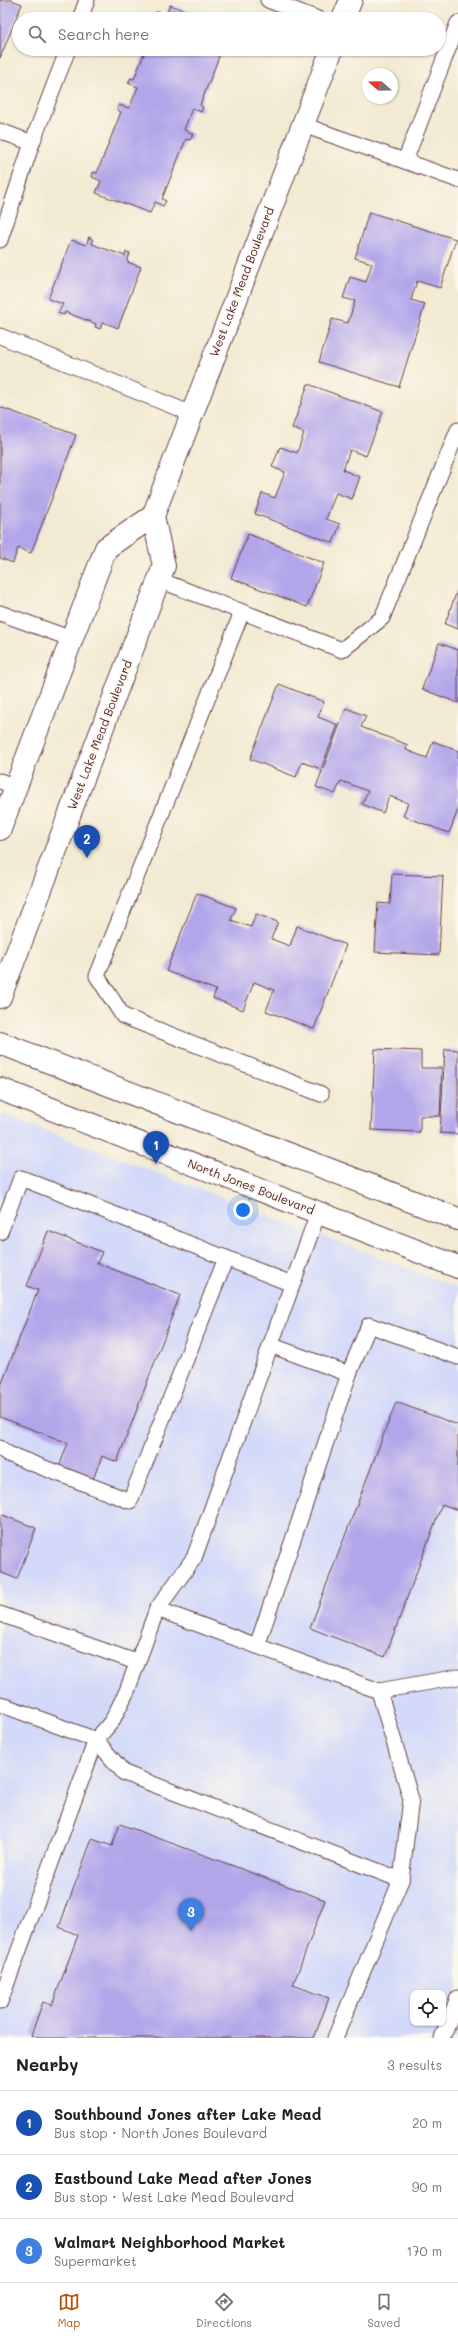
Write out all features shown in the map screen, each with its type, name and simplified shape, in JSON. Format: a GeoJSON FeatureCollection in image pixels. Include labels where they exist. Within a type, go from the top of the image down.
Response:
{"type":"FeatureCollection","features":[{"type":"Feature","properties":{"kind":"main road"},"geometry":{"type":"LineString","coordinates":[[346,12],[351,0]]}},
{"type":"Feature","properties":{"kind":"main road","name":"West Lake Mead Boulevard"},"geometry":{"type":"LineString","coordinates":[[0,997],[164,566],[153,516],[329,56]]}},
{"type":"Feature","properties":{"kind":"main road"},"geometry":{"type":"LineString","coordinates":[[0,828],[8,784],[72,639],[106,548],[153,516]]}},
{"type":"Feature","properties":{"kind":"main road"},"geometry":{"type":"LineString","coordinates":[[0,1043],[458,1219]]}},
{"type":"Feature","properties":{"kind":"main road","name":"North Jones Boulevard"},"geometry":{"type":"LineString","coordinates":[[0,1089],[458,1267]]}},
{"type":"Feature","properties":{"kind":"lane"},"geometry":{"type":"LineString","coordinates":[[83,12],[87,0]]}},
{"type":"Feature","properties":{"kind":"lane"},"geometry":{"type":"LineString","coordinates":[[268,0],[300,12]]}},
{"type":"Feature","properties":{"kind":"lane"},"geometry":{"type":"LineString","coordinates":[[446,54],[458,22]]}},
{"type":"Feature","properties":{"kind":"lane"},"geometry":{"type":"LineString","coordinates":[[0,240],[32,143],[65,56]]}},
{"type":"Feature","properties":{"kind":"lane"},"geometry":{"type":"LineString","coordinates":[[406,161],[445,56]]}},
{"type":"Feature","properties":{"kind":"lane"},"geometry":{"type":"LineString","coordinates":[[303,125],[458,180]]}},
{"type":"Feature","properties":{"kind":"lane"},"geometry":{"type":"LineString","coordinates":[[0,131],[32,143]]}},
{"type":"Feature","properties":{"kind":"lane"},"geometry":{"type":"LineString","coordinates":[[0,336],[192,414]]}},
{"type":"Feature","properties":{"kind":"lane"},"geometry":{"type":"LineString","coordinates":[[159,580],[342,650],[382,618],[458,430]]}},
{"type":"Feature","properties":{"kind":"lane"},"geometry":{"type":"LineString","coordinates":[[242,612],[97,976],[123,1016],[321,1094]]}},
{"type":"Feature","properties":{"kind":"lane"},"geometry":{"type":"LineString","coordinates":[[0,613],[72,639]]}},
{"type":"Feature","properties":{"kind":"lane"},"geometry":{"type":"LineString","coordinates":[[0,1232],[21,1178],[292,1284]]}},
{"type":"Feature","properties":{"kind":"lane"},"geometry":{"type":"LineString","coordinates":[[0,2002],[6,1965],[96,1740],[112,1720],[127,1691],[136,1662],[157,1609],[194,1558],[318,1213]]}},
{"type":"Feature","properties":{"kind":"lane"},"geometry":{"type":"LineString","coordinates":[[0,1448],[8,1454],[130,1501],[226,1258]]}},
{"type":"Feature","properties":{"kind":"lane"},"geometry":{"type":"LineString","coordinates":[[257,1646],[349,1374],[369,1325],[458,1357]]}},
{"type":"Feature","properties":{"kind":"lane"},"geometry":{"type":"LineString","coordinates":[[270,1345],[349,1374]]}},
{"type":"Feature","properties":{"kind":"lane"},"geometry":{"type":"LineString","coordinates":[[157,1609],[379,1692],[458,1677]]}},
{"type":"Feature","properties":{"kind":"lane"},"geometry":{"type":"LineString","coordinates":[[0,1614],[136,1662]]}},
{"type":"Feature","properties":{"kind":"lane"},"geometry":{"type":"LineString","coordinates":[[335,2038],[401,1880],[411,1799],[379,1692]]}},
{"type":"Feature","properties":{"kind":"lane"},"geometry":{"type":"LineString","coordinates":[[0,1704],[96,1740],[124,1773],[401,1880]]}},
{"type":"Feature","properties":{"kind":"lane"},"geometry":{"type":"LineString","coordinates":[[442,2038],[458,1998]]}},
{"type":"Feature","properties":{"kind":"shaded area"},"geometry":{"type":"Polygon","coordinates":[[[6,1115],[458,1288],[458,2038],[0,2038],[0,1117],[6,1115]]]}},
{"type":"Feature","properties":{"kind":"building"},"geometry":{"type":"Polygon","coordinates":[[[0,0],[11,0],[22,4],[19,12],[12,12],[12,29],[0,58],[0,0]]]}},
{"type":"Feature","properties":{"kind":"building"},"geometry":{"type":"Polygon","coordinates":[[[170,5],[190,12],[167,12],[170,5]]]}},
{"type":"Feature","properties":{"kind":"building"},"geometry":{"type":"Polygon","coordinates":[[[143,56],[219,56],[200,105],[203,107],[201,112],[192,108],[184,130],[193,134],[190,140],[186,139],[162,199],[166,201],[163,206],[155,202],[150,213],[96,193],[101,181],[92,177],[93,172],[97,173],[121,112],[117,110],[119,105],[129,108],[138,87],[128,83],[131,78],[134,79],[143,56]]]}},
{"type":"Feature","properties":{"kind":"building"},"geometry":{"type":"Polygon","coordinates":[[[369,212],[456,239],[440,288],[417,281],[411,300],[425,304],[399,387],[319,362],[332,319],[348,323],[355,301],[343,298],[350,277],[366,282],[372,263],[355,258],[369,212]]]}},
{"type":"Feature","properties":{"kind":"building"},"geometry":{"type":"Polygon","coordinates":[[[89,237],[93,240],[92,244],[125,256],[126,252],[130,253],[127,262],[141,267],[118,328],[103,322],[100,329],[95,327],[96,324],[65,312],[64,315],[58,313],[63,304],[48,299],[71,240],[86,245],[89,237]]]}},
{"type":"Feature","properties":{"kind":"building"},"geometry":{"type":"Polygon","coordinates":[[[308,384],[383,412],[366,456],[350,450],[343,470],[360,477],[352,499],[336,493],[326,519],[340,524],[333,543],[255,514],[262,493],[275,498],[285,472],[272,467],[280,447],[297,453],[304,433],[292,428],[308,384]]]}},
{"type":"Feature","properties":{"kind":"building"},"geometry":{"type":"Polygon","coordinates":[[[0,407],[76,435],[31,553],[18,548],[13,563],[0,558],[0,407]]]}},
{"type":"Feature","properties":{"kind":"building"},"geometry":{"type":"Polygon","coordinates":[[[248,534],[324,563],[307,607],[231,578],[248,534]]]}},
{"type":"Feature","properties":{"kind":"building"},"geometry":{"type":"Polygon","coordinates":[[[458,588],[458,629],[445,624],[458,588]]]}},
{"type":"Feature","properties":{"kind":"building"},"geometry":{"type":"Polygon","coordinates":[[[439,643],[458,650],[458,703],[422,689],[439,643]]]}},
{"type":"Feature","properties":{"kind":"building"},"geometry":{"type":"Polygon","coordinates":[[[279,684],[324,702],[318,717],[338,725],[321,769],[302,762],[296,777],[250,759],[279,684]]]}},
{"type":"Feature","properties":{"kind":"building"},"geometry":{"type":"Polygon","coordinates":[[[346,708],[366,716],[361,727],[408,745],[406,750],[427,758],[433,741],[458,751],[458,810],[449,833],[403,816],[408,803],[389,796],[383,813],[362,804],[368,791],[341,781],[335,794],[316,787],[346,708]]]}},
{"type":"Feature","properties":{"kind":"building"},"geometry":{"type":"Polygon","coordinates":[[[392,874],[443,876],[439,955],[375,952],[378,903],[390,904],[392,874]]]}},
{"type":"Feature","properties":{"kind":"building"},"geometry":{"type":"Polygon","coordinates":[[[197,893],[236,908],[231,920],[251,927],[256,914],[278,922],[271,939],[290,946],[297,926],[346,945],[314,1029],[266,1011],[274,990],[254,982],[243,1010],[213,998],[216,990],[166,971],[197,893]]]}},
{"type":"Feature","properties":{"kind":"building"},"geometry":{"type":"Polygon","coordinates":[[[375,1049],[421,1051],[421,1068],[442,1068],[440,1116],[420,1116],[420,1132],[371,1130],[375,1049]]]}},
{"type":"Feature","properties":{"kind":"building"},"geometry":{"type":"Polygon","coordinates":[[[445,1049],[458,1050],[458,1134],[440,1133],[445,1049]]]}},
{"type":"Feature","properties":{"kind":"building"},"geometry":{"type":"Polygon","coordinates":[[[48,1231],[102,1252],[97,1263],[180,1295],[117,1462],[102,1456],[92,1482],[58,1470],[68,1443],[0,1417],[0,1388],[38,1290],[27,1286],[48,1231]]]}},
{"type":"Feature","properties":{"kind":"building"},"geometry":{"type":"Polygon","coordinates":[[[396,1402],[458,1425],[458,1510],[442,1504],[385,1657],[310,1628],[396,1402]]]}},
{"type":"Feature","properties":{"kind":"building"},"geometry":{"type":"Polygon","coordinates":[[[0,1514],[36,1528],[17,1579],[0,1572],[0,1514]]]}},
{"type":"Feature","properties":{"kind":"building"},"geometry":{"type":"Polygon","coordinates":[[[120,1824],[325,1900],[293,1985],[329,1998],[314,2038],[39,2038],[31,2035],[43,2002],[52,2005],[78,1935],[59,1927],[92,1839],[112,1846],[120,1824]]]}},
{"type":"Feature","properties":{"kind":"place","name":"Eastbound Lake Mead after Jones"},"geometry":{"type":"Point","coordinates":[87,858]}},
{"type":"Feature","properties":{"kind":"place","name":"Southbound Jones after Lake Mead"},"geometry":{"type":"Point","coordinates":[156,1164]}},
{"type":"Feature","properties":{"kind":"place","name":"Walmart Neighborhood Market"},"geometry":{"type":"Point","coordinates":[191,1931]}}]}
